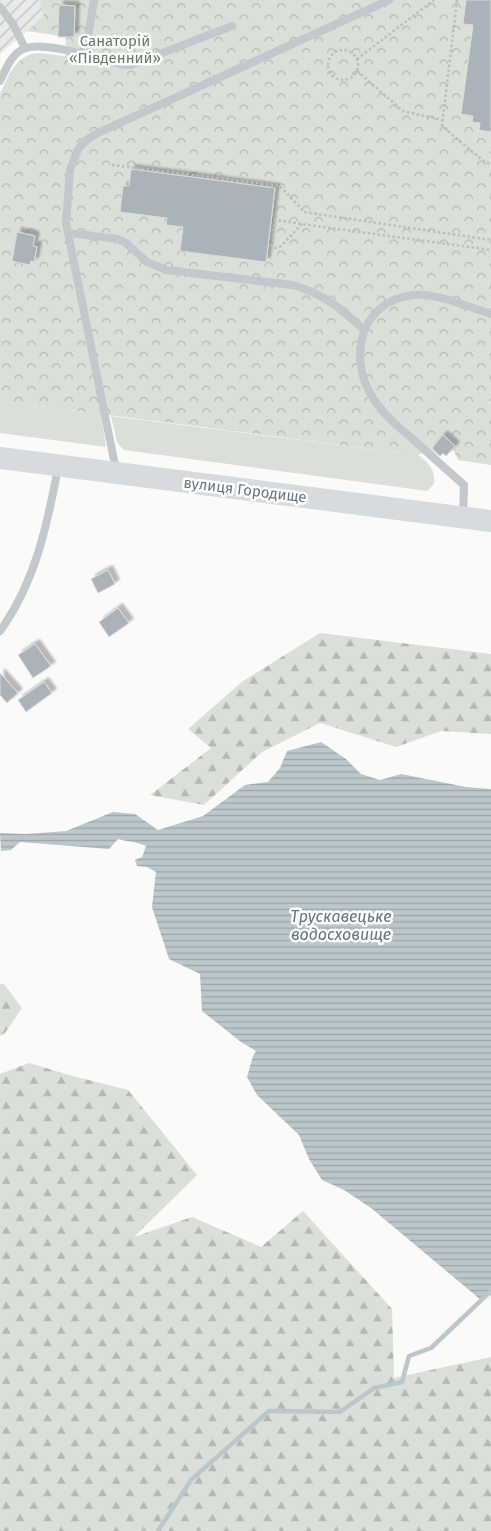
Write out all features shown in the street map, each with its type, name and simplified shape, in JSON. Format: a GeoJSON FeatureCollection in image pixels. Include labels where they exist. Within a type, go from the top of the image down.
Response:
{"type":"FeatureCollection","features":[{"type":"Feature","properties":{"kind":"street","name":"вулиця Городище"},"geometry":{"type":"LineString","coordinates":[[0,458],[491,521]]}},
{"type":"Feature","properties":{"kind":"lane"},"geometry":{"type":"LineString","coordinates":[[85,56],[94,0]]}},
{"type":"Feature","properties":{"kind":"lane"},"geometry":{"type":"LineString","coordinates":[[117,473],[66,223],[70,170],[78,149],[88,138],[389,0]]}},
{"type":"Feature","properties":{"kind":"lane"},"geometry":{"type":"LineString","coordinates":[[0,7],[13,24],[25,48]]}},
{"type":"Feature","properties":{"kind":"lane"},"geometry":{"type":"LineString","coordinates":[[0,80],[12,58],[25,48],[42,47],[131,65],[232,26]]}},
{"type":"Feature","properties":{"kind":"lane"},"geometry":{"type":"LineString","coordinates":[[68,232],[118,239],[147,262],[166,270],[293,285],[310,290],[329,300],[364,330]]}},
{"type":"Feature","properties":{"kind":"lane"},"geometry":{"type":"LineString","coordinates":[[463,518],[464,486],[384,413],[372,396],[363,378],[360,363],[361,340],[364,330],[381,308],[398,299],[414,295],[430,296],[491,314]]}},
{"type":"Feature","properties":{"kind":"lane"},"geometry":{"type":"LineString","coordinates":[[0,631],[29,583],[41,547],[58,466]]}},
{"type":"Feature","properties":{"kind":"path"},"geometry":{"type":"LineString","coordinates":[[357,59],[434,0]]}},
{"type":"Feature","properties":{"kind":"path"},"geometry":{"type":"LineString","coordinates":[[457,0],[442,126],[481,159],[491,165]]}},
{"type":"Feature","properties":{"kind":"path"},"geometry":{"type":"LineString","coordinates":[[340,50],[348,51],[357,59],[357,71],[351,78],[339,79],[332,74],[328,66],[333,54],[340,50]]}},
{"type":"Feature","properties":{"kind":"path"},"geometry":{"type":"LineString","coordinates":[[357,71],[403,111],[442,120]]}},
{"type":"Feature","properties":{"kind":"path"},"geometry":{"type":"LineString","coordinates":[[112,164],[280,186],[304,212],[491,240]]}},
{"type":"Feature","properties":{"kind":"path"},"geometry":{"type":"LineString","coordinates":[[302,224],[281,246],[276,248],[272,246],[275,220],[491,250]]}},
{"type":"Feature","properties":{"kind":"shaded area"},"geometry":{"type":"Polygon","coordinates":[[[0,0],[39,0],[45,16],[0,54],[0,0]]]}},
{"type":"Feature","properties":{"kind":"green space","name":"Санаторій «Південний»"},"geometry":{"type":"Polygon","coordinates":[[[39,0],[491,0],[491,465],[458,460],[453,449],[446,456],[443,453],[440,457],[431,450],[418,455],[0,401],[0,94],[14,68],[24,57],[38,53],[65,56],[66,37],[27,31],[44,16],[39,0]]]}},
{"type":"Feature","properties":{"kind":"green space"},"geometry":{"type":"Polygon","coordinates":[[[0,401],[101,414],[106,447],[0,433],[0,401]]]}},
{"type":"Feature","properties":{"kind":"green space"},"geometry":{"type":"Polygon","coordinates":[[[111,416],[418,455],[430,467],[434,475],[434,484],[427,491],[124,450],[117,442],[111,416]]]}},
{"type":"Feature","properties":{"kind":"green space"},"geometry":{"type":"Polygon","coordinates":[[[320,633],[491,654],[491,734],[441,731],[396,747],[320,723],[262,752],[204,805],[150,795],[211,748],[188,729],[243,681],[320,633]]]}},
{"type":"Feature","properties":{"kind":"green space"},"geometry":{"type":"Polygon","coordinates":[[[0,984],[4,984],[22,1008],[5,1033],[0,1036],[0,984]]]}},
{"type":"Feature","properties":{"kind":"green space"},"geometry":{"type":"Polygon","coordinates":[[[29,1063],[128,1090],[197,1175],[134,1237],[192,1217],[261,1247],[303,1211],[392,1309],[394,1378],[491,1357],[491,1531],[0,1531],[0,1074],[29,1063]]]}},
{"type":"Feature","properties":{"kind":"water","name":"Трускавецьке водосховище"},"geometry":{"type":"Polygon","coordinates":[[[321,742],[346,759],[361,774],[380,780],[401,774],[466,787],[491,789],[491,1295],[481,1300],[371,1208],[344,1190],[322,1180],[309,1159],[299,1135],[257,1095],[247,1077],[256,1051],[241,1042],[202,1011],[200,974],[169,959],[152,907],[156,872],[147,867],[137,866],[135,860],[142,857],[146,846],[118,839],[109,849],[20,842],[11,850],[1,851],[0,833],[27,834],[66,831],[113,812],[135,814],[158,830],[203,816],[245,785],[268,782],[280,768],[287,751],[321,742]]]}},
{"type":"Feature","properties":{"kind":"building"},"geometry":{"type":"Polygon","coordinates":[[[466,0],[491,0],[491,132],[479,130],[480,123],[472,122],[473,116],[461,114],[473,25],[463,24],[466,0]]]}},
{"type":"Feature","properties":{"kind":"building"},"geometry":{"type":"Polygon","coordinates":[[[59,5],[75,6],[74,37],[58,37],[59,5]]]}},
{"type":"Feature","properties":{"kind":"building"},"geometry":{"type":"Polygon","coordinates":[[[131,169],[275,188],[266,262],[180,251],[183,227],[166,225],[167,218],[120,212],[123,186],[129,186],[131,169]]]}},
{"type":"Feature","properties":{"kind":"building"},"geometry":{"type":"Polygon","coordinates":[[[17,232],[35,236],[33,246],[37,247],[34,262],[31,261],[30,265],[12,261],[17,232]]]}},
{"type":"Feature","properties":{"kind":"building"},"geometry":{"type":"Polygon","coordinates":[[[443,435],[455,446],[446,456],[443,453],[440,456],[432,448],[443,435]]]}},
{"type":"Feature","properties":{"kind":"building"},"geometry":{"type":"Polygon","coordinates":[[[108,570],[115,584],[98,593],[91,579],[108,570]]]}},
{"type":"Feature","properties":{"kind":"building"},"geometry":{"type":"Polygon","coordinates":[[[118,608],[129,623],[109,637],[99,622],[118,608]]]}},
{"type":"Feature","properties":{"kind":"building"},"geometry":{"type":"Polygon","coordinates":[[[35,644],[51,666],[33,678],[18,655],[35,644]]]}},
{"type":"Feature","properties":{"kind":"building"},"geometry":{"type":"Polygon","coordinates":[[[0,673],[18,693],[7,703],[0,695],[0,673]]]}},
{"type":"Feature","properties":{"kind":"building"},"geometry":{"type":"Polygon","coordinates":[[[44,682],[52,693],[26,712],[18,700],[44,682]]]}},
{"type":"Feature","properties":{"kind":"waterway"},"geometry":{"type":"LineString","coordinates":[[158,1531],[191,1480],[269,1411],[340,1412],[374,1388],[402,1382],[409,1356],[431,1348],[491,1291]]}}]}
